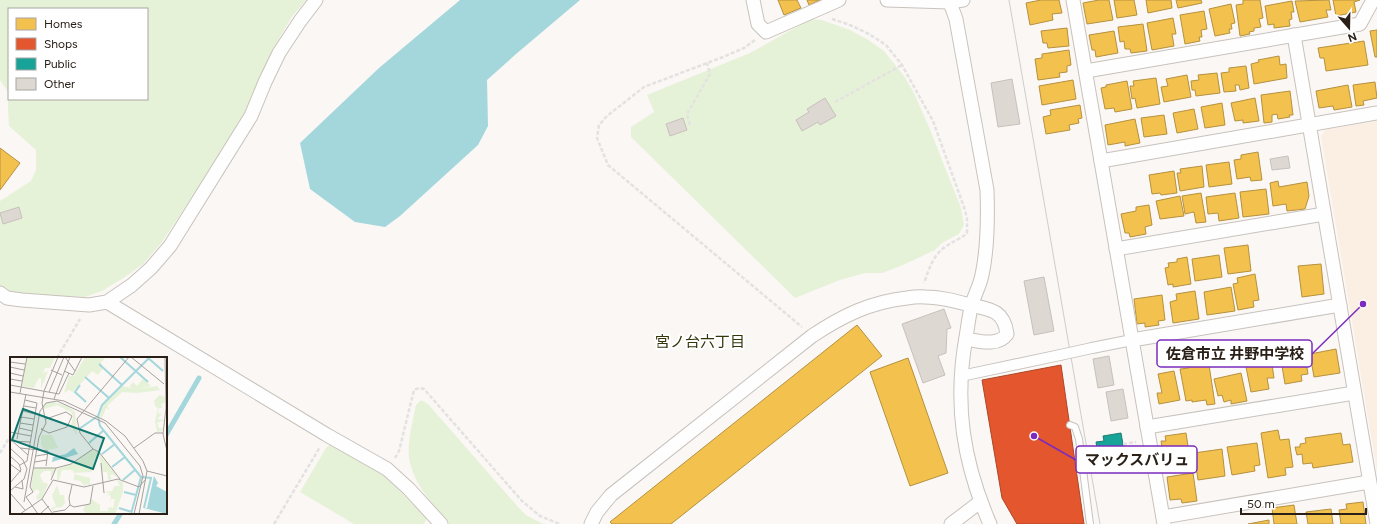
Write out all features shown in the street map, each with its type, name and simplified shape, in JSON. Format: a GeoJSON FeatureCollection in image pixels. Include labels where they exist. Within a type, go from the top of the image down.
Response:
{"type":"FeatureCollection","features":[{"type":"Feature","properties":{"kind":"street"},"geometry":{"type":"LineString","coordinates":[[0,293],[7,298],[22,300],[88,305],[107,302],[132,285],[151,268],[170,246],[251,116],[265,82],[279,54],[300,21],[316,0]]}},
{"type":"Feature","properties":{"kind":"street"},"geometry":{"type":"LineString","coordinates":[[754,0],[758,24],[766,32],[839,0]]}},
{"type":"Feature","properties":{"kind":"street"},"geometry":{"type":"LineString","coordinates":[[887,0],[963,0]]}},
{"type":"Feature","properties":{"kind":"street"},"geometry":{"type":"LineString","coordinates":[[1073,0],[1163,520],[1370,482]]}},
{"type":"Feature","properties":{"kind":"street"},"geometry":{"type":"LineString","coordinates":[[1086,71],[1360,24],[1373,0]]}},
{"type":"Feature","properties":{"kind":"street"},"geometry":{"type":"LineString","coordinates":[[949,1],[956,19],[987,190],[987,241],[982,276],[972,305],[966,339],[961,376],[960,408],[970,472],[980,502],[990,524]]}},
{"type":"Feature","properties":{"kind":"street"},"geometry":{"type":"LineString","coordinates":[[1294,35],[1377,524]]}},
{"type":"Feature","properties":{"kind":"street"},"geometry":{"type":"LineString","coordinates":[[1101,161],[1377,113]]}},
{"type":"Feature","properties":{"kind":"street"},"geometry":{"type":"LineString","coordinates":[[1116,249],[1324,214]]}},
{"type":"Feature","properties":{"kind":"street"},"geometry":{"type":"LineString","coordinates":[[591,524],[597,512],[611,495],[812,336],[833,322],[852,312],[880,302],[901,298],[930,297],[943,298],[987,308],[997,313],[1003,319],[1007,334],[1004,338],[993,342],[981,342],[966,339]]}},
{"type":"Feature","properties":{"kind":"street"},"geometry":{"type":"LineString","coordinates":[[107,302],[327,435],[387,469],[409,489],[441,524]]}},
{"type":"Feature","properties":{"kind":"street"},"geometry":{"type":"LineString","coordinates":[[961,376],[1132,340],[1340,305]]}},
{"type":"Feature","properties":{"kind":"street"},"geometry":{"type":"LineString","coordinates":[[1147,428],[1354,393]]}},
{"type":"Feature","properties":{"kind":"street"},"geometry":{"type":"LineString","coordinates":[[951,524],[980,502]]}},
{"type":"Feature","properties":{"kind":"lane"},"geometry":{"type":"LineString","coordinates":[[1070,425],[1074,427],[1079,439],[1090,524]]}},
{"type":"Feature","properties":{"kind":"path"},"geometry":{"type":"LineString","coordinates":[[818,10],[836,21],[850,25],[869,34],[886,45],[902,65],[933,121],[967,218],[967,233],[961,239],[953,242],[935,256],[923,286]]}},
{"type":"Feature","properties":{"kind":"path"},"geometry":{"type":"LineString","coordinates":[[766,32],[744,48],[644,87],[607,116],[599,126],[597,138],[608,165],[804,328]]}},
{"type":"Feature","properties":{"kind":"path"},"geometry":{"type":"LineString","coordinates":[[690,125],[687,114],[710,74],[708,63]]}},
{"type":"Feature","properties":{"kind":"path"},"geometry":{"type":"LineString","coordinates":[[835,102],[902,65]]}},
{"type":"Feature","properties":{"kind":"path"},"geometry":{"type":"LineString","coordinates":[[58,357],[88,305]]}},
{"type":"Feature","properties":{"kind":"path"},"geometry":{"type":"LineString","coordinates":[[387,469],[399,451],[414,390],[419,388],[424,389],[522,501],[540,516],[560,524]]}},
{"type":"Feature","properties":{"kind":"path"},"geometry":{"type":"LineString","coordinates":[[274,524],[327,435]]}},
{"type":"Feature","properties":{"kind":"path"},"geometry":{"type":"LineString","coordinates":[[0,453],[10,437]]}},
{"type":"Feature","properties":{"kind":"shaded area"},"geometry":{"type":"Polygon","coordinates":[[[1377,121],[1377,471],[1321,136],[1325,130],[1377,121]]]}},
{"type":"Feature","properties":{"kind":"green space"},"geometry":{"type":"Polygon","coordinates":[[[0,0],[306,0],[291,18],[272,51],[245,114],[232,136],[162,242],[143,264],[125,277],[102,291],[85,297],[21,295],[8,292],[0,287],[0,201],[31,181],[36,170],[36,150],[9,126],[8,100],[148,100],[148,8],[8,8],[8,92],[0,80],[0,0]]]}},
{"type":"Feature","properties":{"kind":"green space"},"geometry":{"type":"Polygon","coordinates":[[[811,19],[822,20],[850,30],[867,39],[884,51],[904,76],[914,93],[929,127],[961,208],[964,225],[959,234],[942,243],[935,250],[903,265],[882,273],[865,273],[840,280],[795,298],[631,137],[631,127],[654,112],[647,95],[750,53],[811,19]]]}},
{"type":"Feature","properties":{"kind":"green space"},"geometry":{"type":"Polygon","coordinates":[[[421,400],[428,404],[518,507],[526,515],[543,524],[449,524],[424,493],[411,467],[409,445],[412,424],[416,405],[421,400]]]}},
{"type":"Feature","properties":{"kind":"green space"},"geometry":{"type":"Polygon","coordinates":[[[331,444],[384,475],[427,518],[424,524],[354,524],[300,492],[326,448],[331,444]]]}},
{"type":"Feature","properties":{"kind":"water"},"geometry":{"type":"Polygon","coordinates":[[[460,0],[580,0],[487,80],[488,126],[478,145],[400,216],[385,227],[355,222],[310,189],[300,143],[379,68],[460,0]]]}},
{"type":"Feature","properties":{"kind":"building: Homes"},"geometry":{"type":"Polygon","coordinates":[[[778,0],[797,0],[801,8],[784,15],[778,0]]]}},
{"type":"Feature","properties":{"kind":"building: Homes"},"geometry":{"type":"Polygon","coordinates":[[[807,0],[820,0],[809,5],[807,0]]]}},
{"type":"Feature","properties":{"kind":"building: Homes"},"geometry":{"type":"Polygon","coordinates":[[[1041,0],[1059,0],[1062,13],[1052,14],[1053,20],[1030,25],[1026,3],[1041,0]]]}},
{"type":"Feature","properties":{"kind":"building: Homes"},"geometry":{"type":"Polygon","coordinates":[[[1109,0],[1113,20],[1087,24],[1083,3],[1109,0]]]}},
{"type":"Feature","properties":{"kind":"building: Homes"},"geometry":{"type":"Polygon","coordinates":[[[1114,0],[1134,0],[1137,15],[1117,18],[1114,0]]]}},
{"type":"Feature","properties":{"kind":"building: Homes"},"geometry":{"type":"Polygon","coordinates":[[[1146,0],[1171,0],[1172,8],[1148,13],[1146,0]]]}},
{"type":"Feature","properties":{"kind":"building: Homes"},"geometry":{"type":"Polygon","coordinates":[[[1176,0],[1201,0],[1202,3],[1178,8],[1176,0]]]}},
{"type":"Feature","properties":{"kind":"building: Homes"},"geometry":{"type":"Polygon","coordinates":[[[1243,0],[1260,0],[1263,18],[1259,19],[1261,27],[1254,28],[1254,31],[1249,32],[1250,34],[1240,36],[1236,5],[1243,4],[1243,0]]]}},
{"type":"Feature","properties":{"kind":"building: Homes"},"geometry":{"type":"Polygon","coordinates":[[[1329,0],[1331,10],[1326,10],[1328,17],[1300,22],[1295,1],[1329,0]]]}},
{"type":"Feature","properties":{"kind":"building: Homes"},"geometry":{"type":"Polygon","coordinates":[[[1333,0],[1360,0],[1354,2],[1356,12],[1336,16],[1333,0]]]}},
{"type":"Feature","properties":{"kind":"building: Homes"},"geometry":{"type":"Polygon","coordinates":[[[1292,1],[1294,12],[1291,12],[1292,19],[1289,20],[1290,26],[1274,28],[1274,24],[1268,25],[1265,6],[1292,1]]]}},
{"type":"Feature","properties":{"kind":"building: Homes"},"geometry":{"type":"Polygon","coordinates":[[[1231,4],[1235,23],[1231,24],[1232,29],[1229,29],[1230,33],[1215,36],[1209,9],[1231,4]]]}},
{"type":"Feature","properties":{"kind":"building: Homes"},"geometry":{"type":"Polygon","coordinates":[[[1204,11],[1207,29],[1201,30],[1202,37],[1199,37],[1200,41],[1185,44],[1180,15],[1204,11]]]}},
{"type":"Feature","properties":{"kind":"building: Homes"},"geometry":{"type":"Polygon","coordinates":[[[1173,18],[1176,34],[1172,34],[1174,46],[1152,50],[1147,23],[1173,18]]]}},
{"type":"Feature","properties":{"kind":"building: Homes"},"geometry":{"type":"Polygon","coordinates":[[[1143,24],[1147,51],[1131,53],[1130,49],[1125,49],[1124,41],[1120,42],[1118,27],[1143,24]]]}},
{"type":"Feature","properties":{"kind":"building: Homes"},"geometry":{"type":"Polygon","coordinates":[[[1067,28],[1069,46],[1048,48],[1047,43],[1043,43],[1041,31],[1067,28]]]}},
{"type":"Feature","properties":{"kind":"building: Homes"},"geometry":{"type":"Polygon","coordinates":[[[1377,30],[1377,57],[1375,57],[1370,31],[1377,30]]]}},
{"type":"Feature","properties":{"kind":"building: Homes"},"geometry":{"type":"Polygon","coordinates":[[[1114,31],[1118,53],[1096,57],[1095,50],[1092,50],[1089,35],[1114,31]]]}},
{"type":"Feature","properties":{"kind":"building: Homes"},"geometry":{"type":"Polygon","coordinates":[[[1364,41],[1368,65],[1326,71],[1324,58],[1320,58],[1318,48],[1364,41]]]}},
{"type":"Feature","properties":{"kind":"building: Homes"},"geometry":{"type":"Polygon","coordinates":[[[1069,50],[1071,65],[1067,66],[1067,72],[1059,73],[1060,77],[1038,80],[1035,59],[1042,58],[1042,54],[1069,50]]]}},
{"type":"Feature","properties":{"kind":"building: Homes"},"geometry":{"type":"Polygon","coordinates":[[[1279,56],[1280,65],[1286,64],[1287,78],[1254,84],[1251,64],[1259,62],[1258,60],[1279,56]]]}},
{"type":"Feature","properties":{"kind":"building: Homes"},"geometry":{"type":"Polygon","coordinates":[[[1246,66],[1249,88],[1240,90],[1239,85],[1235,85],[1236,91],[1224,92],[1221,73],[1229,72],[1229,68],[1246,66]]]}},
{"type":"Feature","properties":{"kind":"building: Homes"},"geometry":{"type":"Polygon","coordinates":[[[1217,73],[1220,93],[1196,96],[1195,90],[1192,90],[1191,81],[1199,80],[1198,75],[1217,73]]]}},
{"type":"Feature","properties":{"kind":"building: Homes"},"geometry":{"type":"Polygon","coordinates":[[[1187,75],[1191,97],[1164,102],[1161,87],[1168,86],[1166,79],[1187,75]]]}},
{"type":"Feature","properties":{"kind":"building: Homes"},"geometry":{"type":"Polygon","coordinates":[[[1156,78],[1160,104],[1137,108],[1135,98],[1132,99],[1130,86],[1134,86],[1133,81],[1156,78]]]}},
{"type":"Feature","properties":{"kind":"building: Homes"},"geometry":{"type":"Polygon","coordinates":[[[1073,80],[1076,99],[1042,105],[1039,86],[1073,80]]]}},
{"type":"Feature","properties":{"kind":"building: Homes"},"geometry":{"type":"Polygon","coordinates":[[[1127,81],[1132,109],[1115,112],[1114,108],[1105,109],[1101,88],[1106,87],[1106,85],[1127,81]]]}},
{"type":"Feature","properties":{"kind":"building: Homes"},"geometry":{"type":"Polygon","coordinates":[[[1375,82],[1377,98],[1363,101],[1364,105],[1356,106],[1353,85],[1375,82]]]}},
{"type":"Feature","properties":{"kind":"building: Homes"},"geometry":{"type":"Polygon","coordinates":[[[1348,85],[1352,107],[1334,110],[1333,106],[1319,108],[1316,91],[1348,85]]]}},
{"type":"Feature","properties":{"kind":"building: Homes"},"geometry":{"type":"Polygon","coordinates":[[[1290,91],[1293,115],[1278,119],[1277,114],[1272,115],[1272,122],[1264,123],[1261,95],[1290,91]]]}},
{"type":"Feature","properties":{"kind":"building: Homes"},"geometry":{"type":"Polygon","coordinates":[[[1255,98],[1259,121],[1243,123],[1243,120],[1235,121],[1231,103],[1255,98]]]}},
{"type":"Feature","properties":{"kind":"building: Homes"},"geometry":{"type":"Polygon","coordinates":[[[1222,103],[1225,125],[1205,128],[1201,107],[1222,103]]]}},
{"type":"Feature","properties":{"kind":"building: Homes"},"geometry":{"type":"Polygon","coordinates":[[[1080,105],[1082,118],[1078,119],[1079,123],[1069,125],[1070,130],[1046,134],[1043,117],[1051,115],[1050,110],[1080,105]]]}},
{"type":"Feature","properties":{"kind":"building: Homes"},"geometry":{"type":"Polygon","coordinates":[[[1194,109],[1198,129],[1177,133],[1173,113],[1194,109]]]}},
{"type":"Feature","properties":{"kind":"building: Homes"},"geometry":{"type":"Polygon","coordinates":[[[1164,115],[1167,134],[1144,137],[1141,118],[1164,115]]]}},
{"type":"Feature","properties":{"kind":"building: Homes"},"geometry":{"type":"Polygon","coordinates":[[[1135,119],[1140,143],[1125,146],[1125,142],[1108,145],[1105,125],[1135,119]]]}},
{"type":"Feature","properties":{"kind":"building: Homes"},"geometry":{"type":"Polygon","coordinates":[[[0,148],[20,163],[0,190],[0,148]]]}},
{"type":"Feature","properties":{"kind":"building: Homes"},"geometry":{"type":"Polygon","coordinates":[[[1258,152],[1262,180],[1251,181],[1250,177],[1237,179],[1234,160],[1241,159],[1241,155],[1258,152]]]}},
{"type":"Feature","properties":{"kind":"building: Homes"},"geometry":{"type":"Polygon","coordinates":[[[1229,162],[1232,184],[1209,187],[1206,165],[1229,162]]]}},
{"type":"Feature","properties":{"kind":"building: Homes"},"geometry":{"type":"Polygon","coordinates":[[[1202,166],[1204,187],[1180,191],[1177,173],[1181,173],[1180,169],[1202,166]]]}},
{"type":"Feature","properties":{"kind":"building: Homes"},"geometry":{"type":"Polygon","coordinates":[[[1174,171],[1177,193],[1161,195],[1160,193],[1152,194],[1149,175],[1174,171]]]}},
{"type":"Feature","properties":{"kind":"building: Homes"},"geometry":{"type":"Polygon","coordinates":[[[1278,181],[1279,187],[1307,182],[1309,196],[1305,209],[1287,211],[1286,204],[1273,206],[1270,183],[1278,181]]]}},
{"type":"Feature","properties":{"kind":"building: Homes"},"geometry":{"type":"Polygon","coordinates":[[[1266,189],[1269,214],[1243,217],[1240,192],[1266,189]]]}},
{"type":"Feature","properties":{"kind":"building: Homes"},"geometry":{"type":"Polygon","coordinates":[[[1201,193],[1206,222],[1196,223],[1194,212],[1185,214],[1182,196],[1201,193]]]}},
{"type":"Feature","properties":{"kind":"building: Homes"},"geometry":{"type":"Polygon","coordinates":[[[1235,193],[1239,218],[1219,221],[1218,213],[1208,214],[1206,197],[1235,193]]]}},
{"type":"Feature","properties":{"kind":"building: Homes"},"geometry":{"type":"Polygon","coordinates":[[[1180,196],[1184,216],[1160,219],[1156,201],[1180,196]]]}},
{"type":"Feature","properties":{"kind":"building: Homes"},"geometry":{"type":"Polygon","coordinates":[[[1149,205],[1152,225],[1145,227],[1146,234],[1130,237],[1129,233],[1125,233],[1121,214],[1136,211],[1136,207],[1149,205]]]}},
{"type":"Feature","properties":{"kind":"building: Homes"},"geometry":{"type":"Polygon","coordinates":[[[1248,245],[1251,271],[1228,274],[1224,248],[1248,245]]]}},
{"type":"Feature","properties":{"kind":"building: Homes"},"geometry":{"type":"Polygon","coordinates":[[[1219,255],[1222,277],[1195,281],[1192,259],[1219,255]]]}},
{"type":"Feature","properties":{"kind":"building: Homes"},"geometry":{"type":"Polygon","coordinates":[[[1187,257],[1191,284],[1173,287],[1173,284],[1168,285],[1165,268],[1169,267],[1168,263],[1177,262],[1177,259],[1187,257]]]}},
{"type":"Feature","properties":{"kind":"building: Homes"},"geometry":{"type":"Polygon","coordinates":[[[1321,264],[1324,294],[1302,297],[1298,266],[1321,264]]]}},
{"type":"Feature","properties":{"kind":"building: Homes"},"geometry":{"type":"Polygon","coordinates":[[[1255,274],[1259,300],[1253,301],[1254,307],[1238,310],[1233,284],[1238,283],[1237,278],[1255,274]]]}},
{"type":"Feature","properties":{"kind":"building: Homes"},"geometry":{"type":"Polygon","coordinates":[[[1231,287],[1235,311],[1207,315],[1204,292],[1231,287]]]}},
{"type":"Feature","properties":{"kind":"building: Homes"},"geometry":{"type":"Polygon","coordinates":[[[1195,291],[1199,319],[1173,323],[1170,302],[1177,300],[1176,294],[1195,291]]]}},
{"type":"Feature","properties":{"kind":"building: Homes"},"geometry":{"type":"Polygon","coordinates":[[[1162,295],[1165,320],[1158,321],[1159,325],[1145,327],[1145,323],[1137,324],[1134,299],[1162,295]]]}},
{"type":"Feature","properties":{"kind":"building: Homes"},"geometry":{"type":"Polygon","coordinates":[[[857,325],[882,356],[671,524],[612,524],[610,522],[857,325]]]}},
{"type":"Feature","properties":{"kind":"building: Homes"},"geometry":{"type":"Polygon","coordinates":[[[1303,343],[1308,374],[1301,375],[1302,381],[1285,384],[1279,348],[1303,343]]]}},
{"type":"Feature","properties":{"kind":"building: Homes"},"geometry":{"type":"Polygon","coordinates":[[[1336,349],[1340,373],[1314,377],[1310,354],[1336,349]]]}},
{"type":"Feature","properties":{"kind":"building: Homes"},"geometry":{"type":"Polygon","coordinates":[[[1271,357],[1274,378],[1267,378],[1269,389],[1251,392],[1245,362],[1271,357]]]}},
{"type":"Feature","properties":{"kind":"building: Homes"},"geometry":{"type":"Polygon","coordinates":[[[908,358],[948,473],[910,486],[870,372],[908,358]]]}},
{"type":"Feature","properties":{"kind":"building: Homes"},"geometry":{"type":"Polygon","coordinates":[[[1202,361],[1203,366],[1209,365],[1215,404],[1207,405],[1206,400],[1192,402],[1192,400],[1186,401],[1180,369],[1189,368],[1189,363],[1202,361]]]}},
{"type":"Feature","properties":{"kind":"building: Homes"},"geometry":{"type":"Polygon","coordinates":[[[1174,371],[1180,400],[1159,404],[1157,393],[1162,393],[1158,374],[1174,371]]]}},
{"type":"Feature","properties":{"kind":"building: Homes"},"geometry":{"type":"Polygon","coordinates":[[[1241,373],[1247,401],[1231,404],[1231,400],[1224,402],[1222,395],[1218,396],[1214,379],[1241,373]]]}},
{"type":"Feature","properties":{"kind":"building: Homes"},"geometry":{"type":"Polygon","coordinates":[[[1278,430],[1280,440],[1289,439],[1293,467],[1285,468],[1286,475],[1268,478],[1261,433],[1278,430]]]}},
{"type":"Feature","properties":{"kind":"building: Homes"},"geometry":{"type":"Polygon","coordinates":[[[1186,433],[1191,466],[1170,469],[1168,459],[1164,460],[1161,441],[1166,441],[1165,436],[1186,433]]]}},
{"type":"Feature","properties":{"kind":"building: Homes"},"geometry":{"type":"Polygon","coordinates":[[[1341,433],[1343,445],[1350,444],[1353,462],[1313,468],[1312,463],[1303,464],[1302,454],[1297,455],[1295,447],[1300,447],[1300,444],[1306,443],[1305,438],[1341,433]]]}},
{"type":"Feature","properties":{"kind":"building: Homes"},"geometry":{"type":"Polygon","coordinates":[[[1257,443],[1260,465],[1254,466],[1255,471],[1232,475],[1227,447],[1257,443]]]}},
{"type":"Feature","properties":{"kind":"building: Homes"},"geometry":{"type":"Polygon","coordinates":[[[1222,449],[1225,476],[1198,480],[1194,453],[1222,449]]]}},
{"type":"Feature","properties":{"kind":"building: Homes"},"geometry":{"type":"Polygon","coordinates":[[[1193,473],[1197,501],[1182,503],[1181,499],[1170,500],[1167,477],[1193,473]]]}},
{"type":"Feature","properties":{"kind":"building: Homes"},"geometry":{"type":"Polygon","coordinates":[[[1363,502],[1366,524],[1341,524],[1339,510],[1347,509],[1346,504],[1363,502]]]}},
{"type":"Feature","properties":{"kind":"building: Homes"},"geometry":{"type":"Polygon","coordinates":[[[1294,505],[1297,524],[1274,524],[1272,508],[1294,505]]]}},
{"type":"Feature","properties":{"kind":"building: Homes"},"geometry":{"type":"Polygon","coordinates":[[[1331,509],[1333,524],[1308,524],[1306,512],[1331,509]]]}},
{"type":"Feature","properties":{"kind":"building: Homes"},"geometry":{"type":"Polygon","coordinates":[[[1269,520],[1269,524],[1248,524],[1269,520]]]}},
{"type":"Feature","properties":{"kind":"building: Shops"},"geometry":{"type":"Polygon","coordinates":[[[1061,365],[1084,524],[1017,524],[1002,498],[982,380],[1061,365]]]}},
{"type":"Feature","properties":{"kind":"building: Public"},"geometry":{"type":"Polygon","coordinates":[[[1121,433],[1125,456],[1112,459],[1111,452],[1098,454],[1096,442],[1104,441],[1103,436],[1121,433]]]}},
{"type":"Feature","properties":{"kind":"building: Other"},"geometry":{"type":"Polygon","coordinates":[[[1012,79],[1020,124],[998,127],[991,83],[1012,79]]]}},
{"type":"Feature","properties":{"kind":"building: Other"},"geometry":{"type":"Polygon","coordinates":[[[825,98],[836,116],[820,125],[818,122],[802,131],[796,120],[809,112],[807,109],[825,98]]]}},
{"type":"Feature","properties":{"kind":"building: Other"},"geometry":{"type":"Polygon","coordinates":[[[683,118],[687,130],[670,136],[666,124],[683,118]]]}},
{"type":"Feature","properties":{"kind":"building: Other"},"geometry":{"type":"Polygon","coordinates":[[[1288,156],[1290,168],[1272,170],[1270,159],[1288,156]]]}},
{"type":"Feature","properties":{"kind":"building: Other"},"geometry":{"type":"Polygon","coordinates":[[[19,207],[22,218],[3,224],[0,213],[19,207]]]}},
{"type":"Feature","properties":{"kind":"building: Other"},"geometry":{"type":"Polygon","coordinates":[[[1044,277],[1054,331],[1034,335],[1024,281],[1044,277]]]}},
{"type":"Feature","properties":{"kind":"building: Other"},"geometry":{"type":"Polygon","coordinates":[[[944,309],[951,328],[947,329],[946,353],[938,356],[945,375],[923,383],[902,324],[944,309]]]}},
{"type":"Feature","properties":{"kind":"building: Other"},"geometry":{"type":"Polygon","coordinates":[[[1109,356],[1114,385],[1098,388],[1093,359],[1109,356]]]}},
{"type":"Feature","properties":{"kind":"building: Other"},"geometry":{"type":"Polygon","coordinates":[[[1123,389],[1128,418],[1111,421],[1106,392],[1123,389]]]}},
{"type":"Feature","properties":{"kind":"waterway"},"geometry":{"type":"LineString","coordinates":[[167,433],[199,378]]}},
{"type":"Feature","properties":{"kind":"waterway"},"geometry":{"type":"LineString","coordinates":[[114,524],[120,514]]}},
{"type":"Feature","properties":{"kind":"tram line"},"geometry":{"type":"LineString","coordinates":[[1009,0],[1100,524]]}},
{"type":"Feature","properties":{"kind":"place","name":"佐倉市立 井野中学校"},"geometry":{"type":"Point","coordinates":[1363,304]}},
{"type":"Feature","properties":{"kind":"place","name":"マックスバリュ"},"geometry":{"type":"Point","coordinates":[1034,436]}},
{"type":"Feature","properties":{"kind":"district","name":"宮ノ台六丁目"},"geometry":{"type":"Point","coordinates":[700,342]}}]}
